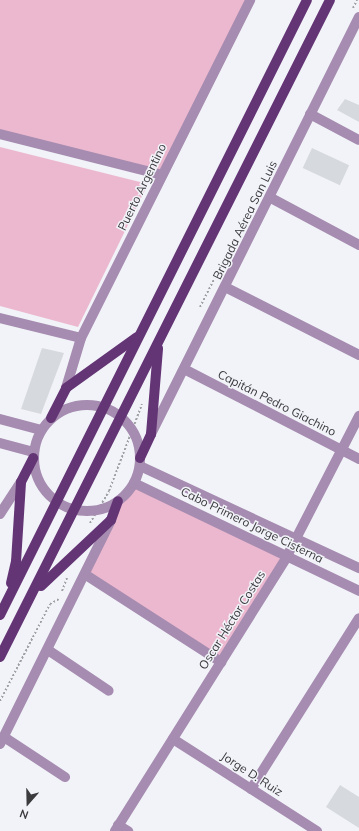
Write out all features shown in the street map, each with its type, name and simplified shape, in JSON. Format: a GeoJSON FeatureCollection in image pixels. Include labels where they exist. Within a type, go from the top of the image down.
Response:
{"type":"FeatureCollection","features":[{"type":"Feature","properties":{"kind":"main road"},"geometry":{"type":"LineString","coordinates":[[0,615],[102,406],[307,0]]}},
{"type":"Feature","properties":{"kind":"main road"},"geometry":{"type":"LineString","coordinates":[[0,657],[76,510],[330,0]]}},
{"type":"Feature","properties":{"kind":"main road"},"geometry":{"type":"LineString","coordinates":[[51,418],[66,388],[138,336]]}},
{"type":"Feature","properties":{"kind":"main road"},"geometry":{"type":"LineString","coordinates":[[140,462],[151,434],[158,343]]}},
{"type":"Feature","properties":{"kind":"main road"},"geometry":{"type":"LineString","coordinates":[[7,601],[16,562],[21,482],[33,455]]}},
{"type":"Feature","properties":{"kind":"main road"},"geometry":{"type":"LineString","coordinates":[[24,609],[46,579],[111,520],[118,501]]}},
{"type":"Feature","properties":{"kind":"street","name":"Puerto Argentino"},"geometry":{"type":"LineString","coordinates":[[66,388],[82,338],[250,0]]}},
{"type":"Feature","properties":{"kind":"street","name":"Brigada Aérea San Luis"},"geometry":{"type":"LineString","coordinates":[[151,434],[227,288],[310,114],[356,29],[354,15]]}},
{"type":"Feature","properties":{"kind":"street"},"geometry":{"type":"LineString","coordinates":[[310,114],[359,140]]}},
{"type":"Feature","properties":{"kind":"street"},"geometry":{"type":"LineString","coordinates":[[0,134],[162,175]]}},
{"type":"Feature","properties":{"kind":"street"},"geometry":{"type":"LineString","coordinates":[[271,198],[359,245]]}},
{"type":"Feature","properties":{"kind":"street"},"geometry":{"type":"LineString","coordinates":[[227,288],[359,355]]}},
{"type":"Feature","properties":{"kind":"street"},"geometry":{"type":"LineString","coordinates":[[0,318],[82,338]]}},
{"type":"Feature","properties":{"kind":"street","name":"Capitán Pedro Giachino"},"geometry":{"type":"LineString","coordinates":[[184,369],[359,459]]}},
{"type":"Feature","properties":{"kind":"street"},"geometry":{"type":"LineString","coordinates":[[78,406],[102,406],[121,417],[131,428],[140,462],[134,483],[118,501],[96,510],[76,510],[56,501],[44,489],[36,475],[33,455],[41,430],[51,418],[78,406]]}},
{"type":"Feature","properties":{"kind":"street","name":"Oscar Héctor Costas"},"geometry":{"type":"LineString","coordinates":[[117,828],[287,556],[359,416]]}},
{"type":"Feature","properties":{"kind":"street"},"geometry":{"type":"LineString","coordinates":[[0,419],[41,430]]}},
{"type":"Feature","properties":{"kind":"street"},"geometry":{"type":"LineString","coordinates":[[0,443],[33,455]]}},
{"type":"Feature","properties":{"kind":"street","name":"Cabo Primero Jorge Cisterna"},"geometry":{"type":"LineString","coordinates":[[140,462],[298,537],[359,568]]}},
{"type":"Feature","properties":{"kind":"street"},"geometry":{"type":"LineString","coordinates":[[0,514],[21,482]]}},
{"type":"Feature","properties":{"kind":"street","name":"Cabo Primero Jorge Cisterna"},"geometry":{"type":"LineString","coordinates":[[134,483],[359,592]]}},
{"type":"Feature","properties":{"kind":"street"},"geometry":{"type":"LineString","coordinates":[[65,777],[2,740],[86,575],[111,520]]}},
{"type":"Feature","properties":{"kind":"street"},"geometry":{"type":"LineString","coordinates":[[86,575],[221,662]]}},
{"type":"Feature","properties":{"kind":"street"},"geometry":{"type":"LineString","coordinates":[[251,789],[359,618]]}},
{"type":"Feature","properties":{"kind":"street"},"geometry":{"type":"LineString","coordinates":[[48,650],[109,691]]}},
{"type":"Feature","properties":{"kind":"street","name":"Jorge D. Ruiz"},"geometry":{"type":"LineString","coordinates":[[173,739],[317,831]]}},
{"type":"Feature","properties":{"kind":"street"},"geometry":{"type":"LineString","coordinates":[[117,828],[128,831]]}},
{"type":"Feature","properties":{"kind":"path"},"geometry":{"type":"LineString","coordinates":[[354,15],[357,0]]}},
{"type":"Feature","properties":{"kind":"path"},"geometry":{"type":"LineString","coordinates":[[199,309],[238,233]]}},
{"type":"Feature","properties":{"kind":"path"},"geometry":{"type":"LineString","coordinates":[[88,527],[96,510],[109,491],[131,428],[142,403],[155,386]]}},
{"type":"Feature","properties":{"kind":"path"},"geometry":{"type":"LineString","coordinates":[[0,701],[50,604],[59,599],[69,573]]}},
{"type":"Feature","properties":{"kind":"shaded area"},"geometry":{"type":"Polygon","coordinates":[[[0,0],[249,0],[161,174],[0,133],[0,0]]]}},
{"type":"Feature","properties":{"kind":"shaded area"},"geometry":{"type":"Polygon","coordinates":[[[0,147],[148,184],[78,327],[0,306],[0,147]]]}},
{"type":"Feature","properties":{"kind":"shaded area"},"geometry":{"type":"Polygon","coordinates":[[[134,485],[286,558],[220,660],[87,574],[119,502],[134,485]]]}},
{"type":"Feature","properties":{"kind":"building"},"geometry":{"type":"Polygon","coordinates":[[[345,99],[359,105],[359,122],[337,110],[345,99]]]}},
{"type":"Feature","properties":{"kind":"building"},"geometry":{"type":"Polygon","coordinates":[[[312,148],[349,165],[340,185],[303,168],[312,148]]]}},
{"type":"Feature","properties":{"kind":"building"},"geometry":{"type":"Polygon","coordinates":[[[42,348],[64,353],[41,414],[21,409],[42,348]]]}},
{"type":"Feature","properties":{"kind":"building"},"geometry":{"type":"Polygon","coordinates":[[[340,785],[359,797],[359,828],[326,807],[340,785]]]}}]}
